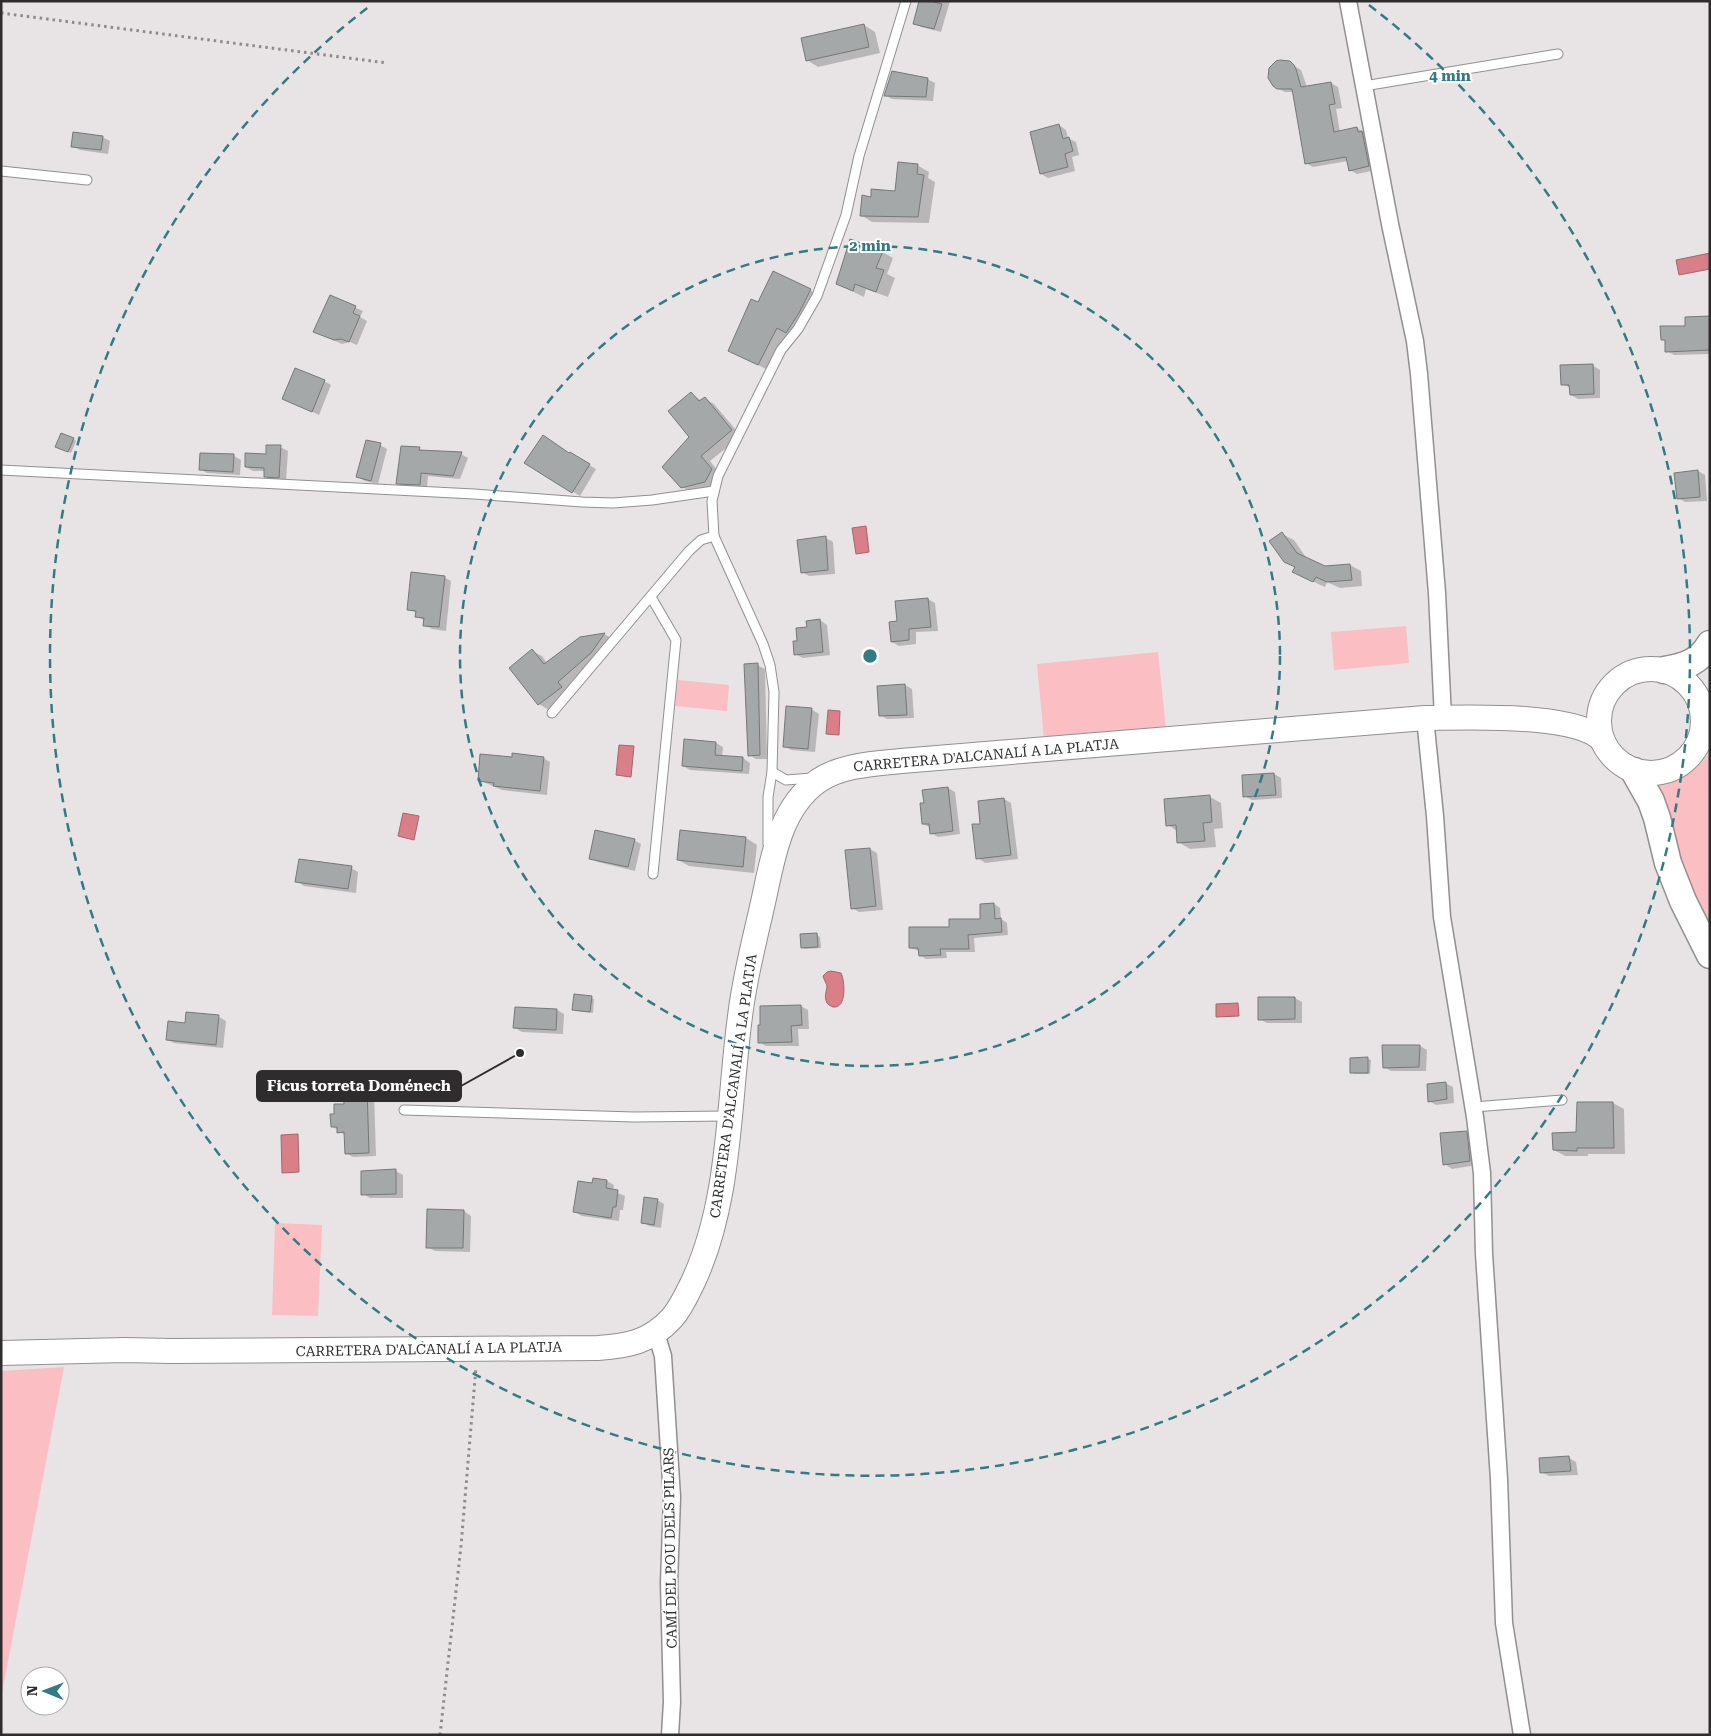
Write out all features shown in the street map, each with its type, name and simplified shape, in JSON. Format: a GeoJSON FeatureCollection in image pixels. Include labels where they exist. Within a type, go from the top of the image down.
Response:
{"type":"FeatureCollection","features":[{"type":"Feature","properties":{"kind":"main road"},"geometry":{"type":"LineString","coordinates":[[1664,670],[1679,676],[1691,686],[1704,702],[1701,748],[1681,764],[1666,772],[1650,774],[1634,771],[1615,759],[1603,741],[1599,726],[1600,710],[1605,695],[1616,682],[1630,672],[1647,668],[1664,670],[1680,668],[1694,662],[1710,644]]}},
{"type":"Feature","properties":{"kind":"main road","name":"CARRETERA D'ALCANALÍ A LA PLATJA"},"geometry":{"type":"LineString","coordinates":[[1532,720],[1579,714],[1590,709],[1605,695]]}},
{"type":"Feature","properties":{"kind":"main road","name":"CARRETERA D'ALCANALÍ A LA PLATJA"},"geometry":{"type":"LineString","coordinates":[[1,1353],[124,1350],[171,1352],[620,1346],[642,1341],[656,1333],[673,1318],[686,1297],[707,1246],[718,1197],[730,1116],[741,1010],[769,868],[777,842],[788,815],[800,797],[817,781],[838,770],[901,761],[1434,718],[1532,720],[1584,729],[1597,734],[1603,741]]}},
{"type":"Feature","properties":{"kind":"main road"},"geometry":{"type":"LineString","coordinates":[[1634,771],[1657,818],[1668,863],[1683,901],[1710,955]]}},
{"type":"Feature","properties":{"kind":"street"},"geometry":{"type":"LineString","coordinates":[[1348,1],[1419,374],[1437,593],[1434,718],[1435,816],[1442,916],[1474,1107],[1482,1173],[1484,1254],[1499,1479],[1504,1623],[1522,1735]]}},
{"type":"Feature","properties":{"kind":"street","name":"CAMÍ DEL POU DELS PILARS"},"geometry":{"type":"LineString","coordinates":[[656,1333],[663,1356],[672,1497],[669,1583],[672,1702],[670,1735]]}},
{"type":"Feature","properties":{"kind":"lane"},"geometry":{"type":"LineString","coordinates":[[764,897],[768,835],[768,797],[772,772],[774,692],[770,665],[762,644],[714,536],[712,502],[718,476],[770,370],[781,350],[798,329],[817,296],[846,215],[859,156],[906,1]]}},
{"type":"Feature","properties":{"kind":"lane"},"geometry":{"type":"LineString","coordinates":[[1364,86],[1558,54]]}},
{"type":"Feature","properties":{"kind":"lane"},"geometry":{"type":"LineString","coordinates":[[1,172],[87,180]]}},
{"type":"Feature","properties":{"kind":"lane"},"geometry":{"type":"LineString","coordinates":[[1,470],[474,494],[613,503],[652,500],[714,491]]}},
{"type":"Feature","properties":{"kind":"lane"},"geometry":{"type":"LineString","coordinates":[[552,713],[688,551],[701,540],[714,536]]}},
{"type":"Feature","properties":{"kind":"lane"},"geometry":{"type":"LineString","coordinates":[[651,597],[676,640],[653,874]]}},
{"type":"Feature","properties":{"kind":"lane"},"geometry":{"type":"LineString","coordinates":[[772,772],[786,780],[818,777],[838,770]]}},
{"type":"Feature","properties":{"kind":"lane"},"geometry":{"type":"LineString","coordinates":[[1474,1107],[1562,1100]]}},
{"type":"Feature","properties":{"kind":"lane"},"geometry":{"type":"LineString","coordinates":[[404,1110],[634,1117],[730,1116]]}},
{"type":"Feature","properties":{"kind":"path"},"geometry":{"type":"LineString","coordinates":[[1,12],[387,63]]}},
{"type":"Feature","properties":{"kind":"path"},"geometry":{"type":"LineString","coordinates":[[440,1735],[461,1546],[478,1348]]}},
{"type":"Feature","properties":{"kind":"shaded area"},"geometry":{"type":"Polygon","coordinates":[[[1710,253],[1710,269],[1679,275],[1676,260],[1710,253]]]}},
{"type":"Feature","properties":{"kind":"shaded area"},"geometry":{"type":"Polygon","coordinates":[[[866,526],[869,552],[856,554],[852,528],[866,526]]]}},
{"type":"Feature","properties":{"kind":"shaded area"},"geometry":{"type":"Polygon","coordinates":[[[1406,626],[1409,663],[1334,670],[1331,632],[1406,626]]]}},
{"type":"Feature","properties":{"kind":"shaded area"},"geometry":{"type":"Polygon","coordinates":[[[1158,652],[1166,729],[1044,739],[1037,664],[1158,652]]]}},
{"type":"Feature","properties":{"kind":"shaded area"},"geometry":{"type":"Polygon","coordinates":[[[678,680],[729,685],[727,711],[675,706],[678,680]]]}},
{"type":"Feature","properties":{"kind":"shaded area"},"geometry":{"type":"Polygon","coordinates":[[[828,710],[840,711],[839,735],[826,734],[828,710]]]}},
{"type":"Feature","properties":{"kind":"shaded area"},"geometry":{"type":"Polygon","coordinates":[[[619,745],[634,746],[631,777],[616,775],[619,745]]]}},
{"type":"Feature","properties":{"kind":"shaded area"},"geometry":{"type":"Polygon","coordinates":[[[1710,753],[1710,940],[1654,787],[1692,770],[1710,753]]]}},
{"type":"Feature","properties":{"kind":"shaded area"},"geometry":{"type":"Polygon","coordinates":[[[403,813],[419,816],[414,840],[398,836],[403,813]]]}},
{"type":"Feature","properties":{"kind":"shaded area"},"geometry":{"type":"Polygon","coordinates":[[[831,971],[841,973],[844,988],[841,1004],[833,1007],[826,1001],[827,986],[823,976],[831,971]]]}},
{"type":"Feature","properties":{"kind":"shaded area"},"geometry":{"type":"Polygon","coordinates":[[[1238,1003],[1239,1016],[1216,1017],[1216,1004],[1238,1003]]]}},
{"type":"Feature","properties":{"kind":"shaded area"},"geometry":{"type":"Polygon","coordinates":[[[298,1134],[299,1172],[282,1173],[281,1135],[298,1134]]]}},
{"type":"Feature","properties":{"kind":"shaded area"},"geometry":{"type":"Polygon","coordinates":[[[275,1223],[322,1225],[318,1316],[272,1315],[275,1223]]]}},
{"type":"Feature","properties":{"kind":"shaded area"},"geometry":{"type":"Polygon","coordinates":[[[64,1367],[1,1698],[1,1371],[64,1367]]]}},
{"type":"Feature","properties":{"kind":"building"},"geometry":{"type":"Polygon","coordinates":[[[919,1],[942,4],[934,29],[913,24],[919,1]]]}},
{"type":"Feature","properties":{"kind":"building"},"geometry":{"type":"Polygon","coordinates":[[[864,24],[869,47],[806,61],[801,38],[864,24]]]}},
{"type":"Feature","properties":{"kind":"building"},"geometry":{"type":"Polygon","coordinates":[[[1276,61],[1290,61],[1294,65],[1301,87],[1331,82],[1335,104],[1329,105],[1334,132],[1357,127],[1358,132],[1362,131],[1369,166],[1349,171],[1346,157],[1305,164],[1292,89],[1277,89],[1268,78],[1269,68],[1276,61]]]}},
{"type":"Feature","properties":{"kind":"building"},"geometry":{"type":"Polygon","coordinates":[[[892,71],[928,78],[926,97],[884,96],[892,71]]]}},
{"type":"Feature","properties":{"kind":"building"},"geometry":{"type":"Polygon","coordinates":[[[1059,124],[1063,139],[1069,137],[1073,151],[1065,154],[1068,167],[1040,174],[1030,132],[1059,124]]]}},
{"type":"Feature","properties":{"kind":"building"},"geometry":{"type":"Polygon","coordinates":[[[73,132],[103,136],[101,150],[71,147],[73,132]]]}},
{"type":"Feature","properties":{"kind":"building"},"geometry":{"type":"Polygon","coordinates":[[[898,162],[918,164],[917,174],[924,175],[918,217],[860,216],[862,195],[871,197],[871,189],[895,191],[898,162]]]}},
{"type":"Feature","properties":{"kind":"building"},"geometry":{"type":"Polygon","coordinates":[[[850,239],[883,251],[876,268],[884,270],[876,292],[855,284],[853,291],[836,284],[850,239]]]}},
{"type":"Feature","properties":{"kind":"building"},"geometry":{"type":"Polygon","coordinates":[[[773,271],[811,289],[786,333],[777,328],[758,365],[728,351],[751,299],[758,302],[773,271]]]}},
{"type":"Feature","properties":{"kind":"building"},"geometry":{"type":"Polygon","coordinates":[[[330,295],[356,306],[353,313],[360,316],[349,342],[341,339],[334,340],[313,332],[330,295]]]}},
{"type":"Feature","properties":{"kind":"building"},"geometry":{"type":"Polygon","coordinates":[[[1710,316],[1710,350],[1665,352],[1665,340],[1661,340],[1660,326],[1685,326],[1685,317],[1710,316]]]}},
{"type":"Feature","properties":{"kind":"building"},"geometry":{"type":"Polygon","coordinates":[[[1593,364],[1594,394],[1570,395],[1569,385],[1561,385],[1560,365],[1593,364]]]}},
{"type":"Feature","properties":{"kind":"building"},"geometry":{"type":"Polygon","coordinates":[[[295,368],[325,380],[312,412],[282,399],[295,368]]]}},
{"type":"Feature","properties":{"kind":"building"},"geometry":{"type":"Polygon","coordinates":[[[691,392],[699,401],[705,397],[732,430],[701,456],[712,469],[705,482],[681,488],[662,467],[689,437],[668,411],[691,392]]]}},
{"type":"Feature","properties":{"kind":"building"},"geometry":{"type":"Polygon","coordinates":[[[61,433],[74,438],[68,452],[55,447],[61,433]]]}},
{"type":"Feature","properties":{"kind":"building"},"geometry":{"type":"Polygon","coordinates":[[[543,435],[569,453],[590,464],[572,493],[524,463],[543,435]]]}},
{"type":"Feature","properties":{"kind":"building"},"geometry":{"type":"Polygon","coordinates":[[[366,440],[381,443],[371,481],[356,477],[366,440]]]}},
{"type":"Feature","properties":{"kind":"building"},"geometry":{"type":"Polygon","coordinates":[[[266,445],[281,445],[279,478],[264,477],[264,468],[245,467],[245,453],[266,454],[266,445]]]}},
{"type":"Feature","properties":{"kind":"building"},"geometry":{"type":"Polygon","coordinates":[[[401,446],[420,447],[419,450],[462,452],[453,476],[421,473],[420,485],[396,484],[401,446]]]}},
{"type":"Feature","properties":{"kind":"building"},"geometry":{"type":"Polygon","coordinates":[[[200,453],[234,454],[233,472],[199,470],[200,453]]]}},
{"type":"Feature","properties":{"kind":"building"},"geometry":{"type":"Polygon","coordinates":[[[1698,470],[1700,497],[1677,499],[1674,473],[1698,470]]]}},
{"type":"Feature","properties":{"kind":"building"},"geometry":{"type":"Polygon","coordinates":[[[1282,532],[1297,553],[1325,566],[1350,564],[1352,580],[1327,582],[1316,577],[1313,582],[1292,572],[1295,567],[1284,562],[1269,541],[1282,532]]]}},
{"type":"Feature","properties":{"kind":"building"},"geometry":{"type":"Polygon","coordinates":[[[826,536],[828,570],[801,573],[797,540],[826,536]]]}},
{"type":"Feature","properties":{"kind":"building"},"geometry":{"type":"Polygon","coordinates":[[[411,572],[445,576],[439,627],[423,626],[424,618],[415,617],[416,611],[407,610],[411,572]]]}},
{"type":"Feature","properties":{"kind":"building"},"geometry":{"type":"Polygon","coordinates":[[[928,598],[931,627],[909,629],[909,640],[891,642],[889,622],[897,621],[895,601],[928,598]]]}},
{"type":"Feature","properties":{"kind":"building"},"geometry":{"type":"Polygon","coordinates":[[[820,619],[823,652],[794,655],[793,641],[797,641],[796,628],[807,627],[806,621],[820,619]]]}},
{"type":"Feature","properties":{"kind":"building"},"geometry":{"type":"Polygon","coordinates":[[[605,633],[591,653],[558,682],[562,687],[538,705],[509,668],[532,649],[544,664],[580,637],[605,633]]]}},
{"type":"Feature","properties":{"kind":"building"},"geometry":{"type":"Polygon","coordinates":[[[758,663],[760,755],[748,756],[744,664],[758,663]]]}},
{"type":"Feature","properties":{"kind":"building"},"geometry":{"type":"Polygon","coordinates":[[[905,684],[907,715],[879,716],[877,686],[905,684]]]}},
{"type":"Feature","properties":{"kind":"building"},"geometry":{"type":"Polygon","coordinates":[[[786,706],[812,708],[808,749],[783,747],[786,706]]]}},
{"type":"Feature","properties":{"kind":"building"},"geometry":{"type":"Polygon","coordinates":[[[684,739],[716,742],[715,755],[743,757],[742,771],[682,766],[684,739]]]}},
{"type":"Feature","properties":{"kind":"building"},"geometry":{"type":"Polygon","coordinates":[[[512,753],[544,757],[540,791],[493,786],[494,783],[478,781],[480,754],[512,757],[512,753]]]}},
{"type":"Feature","properties":{"kind":"building"},"geometry":{"type":"Polygon","coordinates":[[[1274,773],[1276,795],[1243,797],[1242,775],[1274,773]]]}},
{"type":"Feature","properties":{"kind":"building"},"geometry":{"type":"Polygon","coordinates":[[[948,787],[953,831],[930,834],[929,824],[922,824],[920,803],[924,803],[922,790],[948,787]]]}},
{"type":"Feature","properties":{"kind":"building"},"geometry":{"type":"Polygon","coordinates":[[[1210,795],[1212,822],[1203,823],[1205,841],[1177,843],[1176,825],[1166,826],[1164,799],[1210,795]]]}},
{"type":"Feature","properties":{"kind":"building"},"geometry":{"type":"Polygon","coordinates":[[[1004,798],[1011,855],[976,859],[972,824],[980,824],[978,801],[1004,798]]]}},
{"type":"Feature","properties":{"kind":"building"},"geometry":{"type":"Polygon","coordinates":[[[595,830],[635,839],[628,867],[589,859],[595,830]]]}},
{"type":"Feature","properties":{"kind":"building"},"geometry":{"type":"Polygon","coordinates":[[[680,830],[746,837],[743,867],[677,860],[680,830]]]}},
{"type":"Feature","properties":{"kind":"building"},"geometry":{"type":"Polygon","coordinates":[[[870,848],[876,906],[851,909],[845,850],[870,848]]]}},
{"type":"Feature","properties":{"kind":"building"},"geometry":{"type":"Polygon","coordinates":[[[299,859],[352,866],[348,889],[295,882],[299,859]]]}},
{"type":"Feature","properties":{"kind":"building"},"geometry":{"type":"Polygon","coordinates":[[[994,903],[995,919],[1001,918],[1002,932],[968,935],[969,949],[940,949],[941,955],[919,956],[918,948],[909,948],[909,927],[949,927],[949,919],[980,919],[980,904],[994,903]]]}},
{"type":"Feature","properties":{"kind":"building"},"geometry":{"type":"Polygon","coordinates":[[[817,933],[818,947],[801,948],[800,934],[817,933]]]}},
{"type":"Feature","properties":{"kind":"building"},"geometry":{"type":"Polygon","coordinates":[[[574,994],[592,996],[590,1012],[572,1010],[574,994]]]}},
{"type":"Feature","properties":{"kind":"building"},"geometry":{"type":"Polygon","coordinates":[[[1258,997],[1295,997],[1295,1019],[1258,1020],[1258,997]]]}},
{"type":"Feature","properties":{"kind":"building"},"geometry":{"type":"Polygon","coordinates":[[[801,1005],[802,1025],[791,1026],[792,1042],[758,1043],[760,1006],[801,1005]]]}},
{"type":"Feature","properties":{"kind":"building"},"geometry":{"type":"Polygon","coordinates":[[[515,1007],[557,1009],[556,1030],[513,1028],[515,1007]]]}},
{"type":"Feature","properties":{"kind":"building"},"geometry":{"type":"Polygon","coordinates":[[[186,1012],[219,1015],[216,1045],[166,1040],[168,1021],[185,1023],[186,1012]]]}},
{"type":"Feature","properties":{"kind":"building"},"geometry":{"type":"Polygon","coordinates":[[[1382,1045],[1420,1045],[1419,1067],[1383,1068],[1382,1045]]]}},
{"type":"Feature","properties":{"kind":"building"},"geometry":{"type":"Polygon","coordinates":[[[1368,1057],[1368,1073],[1350,1073],[1350,1058],[1368,1057]]]}},
{"type":"Feature","properties":{"kind":"building"},"geometry":{"type":"Polygon","coordinates":[[[1446,1082],[1447,1099],[1428,1102],[1427,1084],[1446,1082]]]}},
{"type":"Feature","properties":{"kind":"building"},"geometry":{"type":"Polygon","coordinates":[[[367,1087],[369,1153],[345,1154],[344,1132],[337,1133],[337,1127],[331,1127],[330,1114],[334,1114],[334,1104],[344,1104],[343,1088],[367,1087]]]}},
{"type":"Feature","properties":{"kind":"building"},"geometry":{"type":"Polygon","coordinates":[[[1577,1102],[1613,1102],[1614,1148],[1577,1148],[1577,1151],[1553,1150],[1552,1133],[1576,1132],[1577,1102]]]}},
{"type":"Feature","properties":{"kind":"building"},"geometry":{"type":"Polygon","coordinates":[[[1467,1131],[1470,1161],[1443,1165],[1440,1133],[1467,1131]]]}},
{"type":"Feature","properties":{"kind":"building"},"geometry":{"type":"Polygon","coordinates":[[[396,1169],[396,1194],[361,1195],[361,1171],[396,1169]]]}},
{"type":"Feature","properties":{"kind":"building"},"geometry":{"type":"Polygon","coordinates":[[[593,1178],[607,1180],[606,1188],[618,1190],[616,1207],[613,1207],[611,1218],[573,1212],[578,1181],[592,1183],[593,1178]]]}},
{"type":"Feature","properties":{"kind":"building"},"geometry":{"type":"Polygon","coordinates":[[[644,1197],[658,1199],[654,1225],[641,1223],[644,1197]]]}},
{"type":"Feature","properties":{"kind":"building"},"geometry":{"type":"Polygon","coordinates":[[[427,1209],[464,1210],[463,1248],[426,1248],[427,1209]]]}},
{"type":"Feature","properties":{"kind":"building"},"geometry":{"type":"Polygon","coordinates":[[[1569,1456],[1571,1471],[1540,1473],[1539,1458],[1569,1456]]]}},
{"type":"Feature","properties":{"kind":"place","name":"Ficus torreta Doménech"},"geometry":{"type":"Point","coordinates":[520,1053]}}]}
